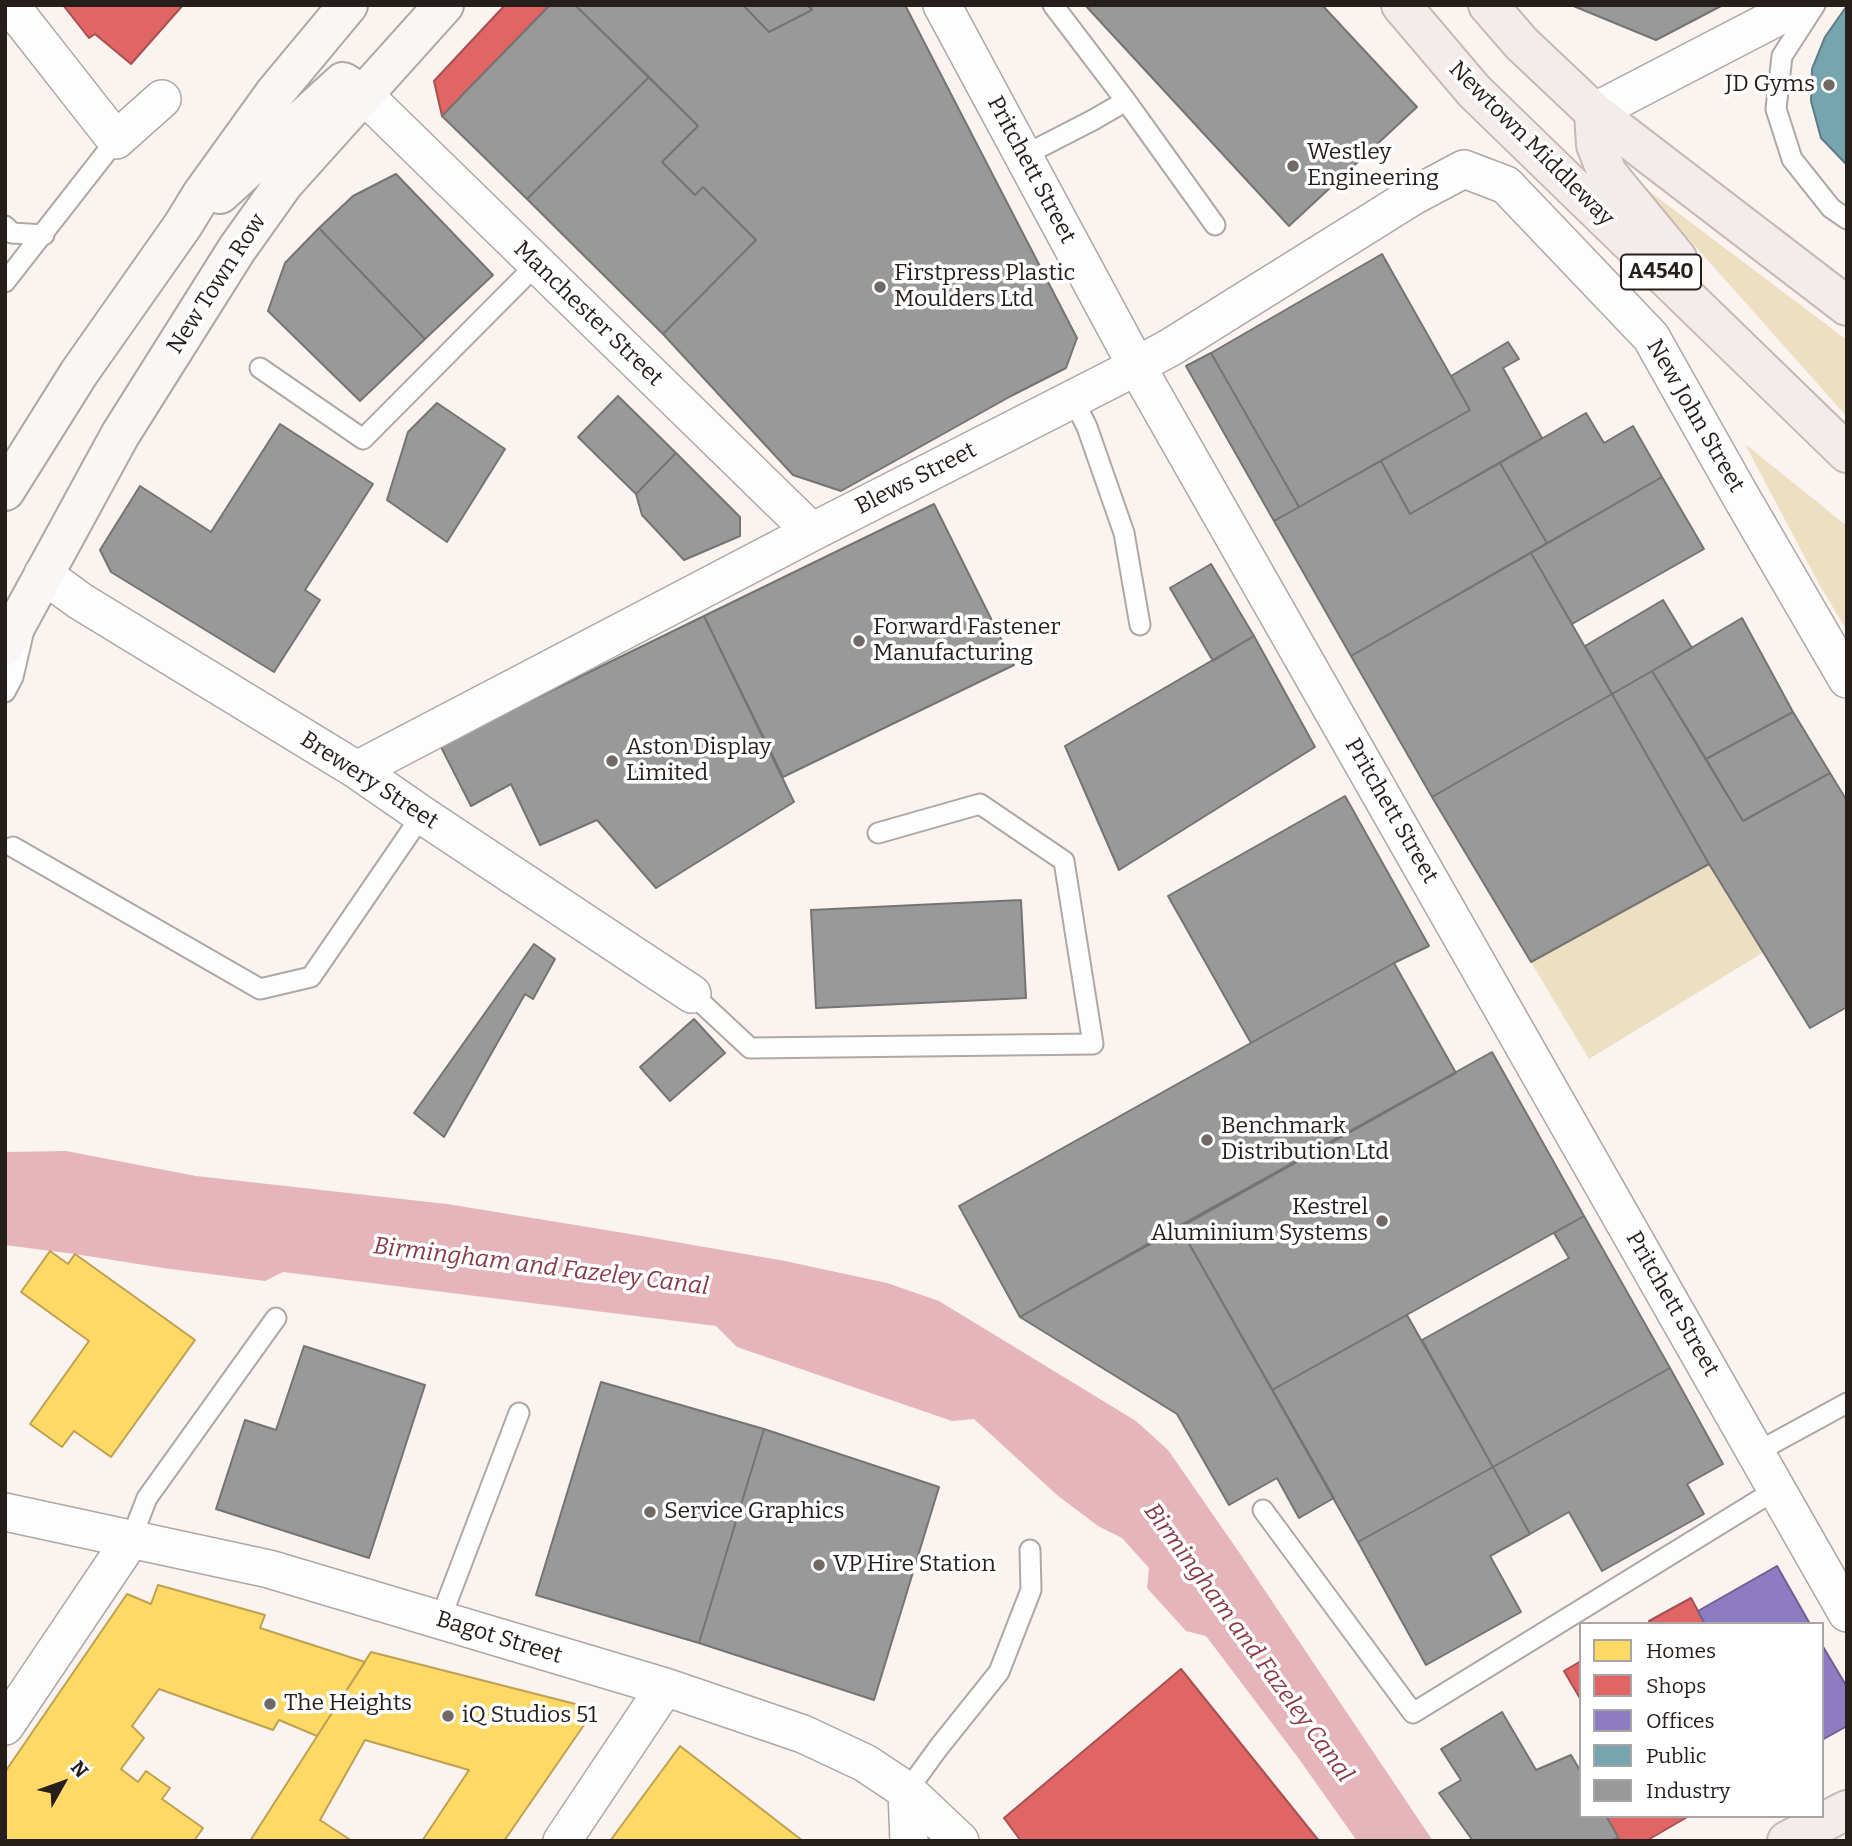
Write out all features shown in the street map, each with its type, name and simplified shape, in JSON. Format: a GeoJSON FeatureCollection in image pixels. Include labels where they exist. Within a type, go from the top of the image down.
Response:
{"type":"FeatureCollection","features":[{"type":"Feature","properties":{"kind":"highway","name":"Newtown Middleway"},"geometry":{"type":"LineString","coordinates":[[1401,5],[1474,91],[1847,453]]}},
{"type":"Feature","properties":{"kind":"highway"},"geometry":{"type":"LineString","coordinates":[[1488,5],[1522,44],[1594,112],[1847,306]]}},
{"type":"Feature","properties":{"kind":"highway"},"geometry":{"type":"LineString","coordinates":[[1594,112],[1596,145],[1607,173],[1794,400]]}},
{"type":"Feature","properties":{"kind":"highway"},"geometry":{"type":"LineString","coordinates":[[1787,1841],[1847,1810]]}},
{"type":"Feature","properties":{"kind":"main road"},"geometry":{"type":"LineString","coordinates":[[6,489],[79,373],[202,194],[274,94],[348,5]]}},
{"type":"Feature","properties":{"kind":"main road","name":"New Town Row"},"geometry":{"type":"LineString","coordinates":[[5,646],[120,435],[237,248],[284,183],[444,5]]}},
{"type":"Feature","properties":{"kind":"main road"},"geometry":{"type":"LineString","coordinates":[[183,225],[241,177],[343,82],[364,95]]}},
{"type":"Feature","properties":{"kind":"street"},"geometry":{"type":"LineString","coordinates":[[10,5],[116,140],[162,99]]}},
{"type":"Feature","properties":{"kind":"street","name":"Pritchett Street"},"geometry":{"type":"LineString","coordinates":[[942,5],[1136,365],[1847,1613]]}},
{"type":"Feature","properties":{"kind":"street"},"geometry":{"type":"LineString","coordinates":[[1594,112],[1800,5]]}},
{"type":"Feature","properties":{"kind":"street","name":"Manchester Street"},"geometry":{"type":"LineString","coordinates":[[364,95],[812,532]]}},
{"type":"Feature","properties":{"kind":"street","name":"Blews Street"},"geometry":{"type":"LineString","coordinates":[[357,770],[1171,347],[1413,197],[1464,169]]}},
{"type":"Feature","properties":{"kind":"street","name":"New John Street"},"geometry":{"type":"LineString","coordinates":[[1464,169],[1506,185],[1651,337],[1847,679]]}},
{"type":"Feature","properties":{"kind":"street","name":"Brewery Street"},"geometry":{"type":"LineString","coordinates":[[38,583],[80,601],[357,770],[692,993]]}},
{"type":"Feature","properties":{"kind":"street","name":"Bagot Street"},"geometry":{"type":"LineString","coordinates":[[5,1512],[269,1569],[665,1687],[803,1734],[865,1763],[907,1791],[960,1841]]}},
{"type":"Feature","properties":{"kind":"street"},"geometry":{"type":"LineString","coordinates":[[5,1726],[131,1539]]}},
{"type":"Feature","properties":{"kind":"street"},"geometry":{"type":"LineString","coordinates":[[562,1841],[665,1687]]}},
{"type":"Feature","properties":{"kind":"street"},"geometry":{"type":"LineString","coordinates":[[907,1791],[909,1841]]}},
{"type":"Feature","properties":{"kind":"lane"},"geometry":{"type":"LineString","coordinates":[[1053,5],[1215,225]]}},
{"type":"Feature","properties":{"kind":"lane"},"geometry":{"type":"LineString","coordinates":[[1815,5],[1782,56],[1776,109],[1792,159],[1831,208],[1847,219]]}},
{"type":"Feature","properties":{"kind":"lane"},"geometry":{"type":"LineString","coordinates":[[1023,156],[1126,101]]}},
{"type":"Feature","properties":{"kind":"lane"},"geometry":{"type":"LineString","coordinates":[[5,282],[116,140]]}},
{"type":"Feature","properties":{"kind":"lane"},"geometry":{"type":"LineString","coordinates":[[5,226],[12,233],[44,235]]}},
{"type":"Feature","properties":{"kind":"lane"},"geometry":{"type":"LineString","coordinates":[[260,368],[363,439],[536,265]]}},
{"type":"Feature","properties":{"kind":"lane"},"geometry":{"type":"LineString","coordinates":[[1073,399],[1087,427],[1124,533],[1140,625]]}},
{"type":"Feature","properties":{"kind":"lane","name":"New Town Row"},"geometry":{"type":"LineString","coordinates":[[5,692],[13,677],[38,583]]}},
{"type":"Feature","properties":{"kind":"lane"},"geometry":{"type":"LineString","coordinates":[[692,993],[750,1048],[1093,1044],[1064,861],[980,804],[878,833]]}},
{"type":"Feature","properties":{"kind":"lane"},"geometry":{"type":"LineString","coordinates":[[13,847],[260,989],[312,976],[422,815]]}},
{"type":"Feature","properties":{"kind":"lane"},"geometry":{"type":"LineString","coordinates":[[131,1539],[147,1498],[276,1318]]}},
{"type":"Feature","properties":{"kind":"lane"},"geometry":{"type":"LineString","coordinates":[[1757,1452],[1847,1404]]}},
{"type":"Feature","properties":{"kind":"lane"},"geometry":{"type":"LineString","coordinates":[[440,1620],[519,1413]]}},
{"type":"Feature","properties":{"kind":"lane"},"geometry":{"type":"LineString","coordinates":[[1263,1510],[1413,1713],[1777,1489]]}},
{"type":"Feature","properties":{"kind":"lane"},"geometry":{"type":"LineString","coordinates":[[907,1791],[999,1672],[1031,1590],[1030,1550]]}},
{"type":"Feature","properties":{"kind":"shaded area"},"geometry":{"type":"Polygon","coordinates":[[[1641,185],[1847,340],[1847,417],[1641,185]]]}},
{"type":"Feature","properties":{"kind":"shaded area"},"geometry":{"type":"Polygon","coordinates":[[[1745,444],[1847,526],[1847,631],[1819,584],[1745,444]]]}},
{"type":"Feature","properties":{"kind":"shaded area"},"geometry":{"type":"Polygon","coordinates":[[[1709,864],[1764,952],[1589,1059],[1531,962],[1709,864]]]}},
{"type":"Feature","properties":{"kind":"water","name":"Birmingham and Fazeley Canal"},"geometry":{"type":"Polygon","coordinates":[[[66,1151],[196,1176],[447,1204],[630,1234],[785,1261],[887,1283],[939,1301],[1136,1421],[1168,1450],[1433,1841],[1357,1841],[1206,1636],[1186,1631],[1147,1588],[1149,1568],[1122,1538],[1098,1526],[1057,1495],[974,1419],[952,1421],[737,1347],[716,1326],[283,1272],[265,1281],[5,1245],[5,1152],[66,1151]]]}},
{"type":"Feature","properties":{"kind":"building: Homes"},"geometry":{"type":"Polygon","coordinates":[[[50,1251],[68,1264],[75,1254],[195,1340],[111,1457],[74,1431],[62,1447],[30,1424],[89,1341],[21,1292],[50,1251]]]}},
{"type":"Feature","properties":{"kind":"building: Homes","name":"The Heights"},"geometry":{"type":"Polygon","coordinates":[[[158,1585],[265,1615],[260,1628],[365,1662],[317,1736],[279,1720],[273,1730],[159,1689],[132,1726],[144,1738],[121,1769],[138,1782],[146,1771],[170,1788],[162,1799],[203,1828],[194,1841],[5,1841],[5,1772],[127,1594],[151,1604],[158,1585]]]}},
{"type":"Feature","properties":{"kind":"building: Homes"},"geometry":{"type":"Polygon","coordinates":[[[371,1652],[595,1709],[504,1841],[422,1841],[469,1770],[365,1740],[320,1820],[352,1841],[250,1841],[371,1652]]]}},
{"type":"Feature","properties":{"kind":"building: Homes"},"geometry":{"type":"Polygon","coordinates":[[[680,1746],[803,1841],[610,1841],[680,1746]]]}},
{"type":"Feature","properties":{"kind":"building: Shops"},"geometry":{"type":"Polygon","coordinates":[[[63,5],[183,5],[131,64],[95,34],[89,38],[63,5]]]}},
{"type":"Feature","properties":{"kind":"building: Shops"},"geometry":{"type":"Polygon","coordinates":[[[505,5],[550,5],[442,116],[434,81],[505,5]]]}},
{"type":"Feature","properties":{"kind":"building: Shops"},"geometry":{"type":"Polygon","coordinates":[[[1691,1598],[1704,1622],[1650,1622],[1691,1598]]]}},
{"type":"Feature","properties":{"kind":"building: Shops"},"geometry":{"type":"Polygon","coordinates":[[[1579,1662],[1579,1697],[1564,1671],[1579,1662]]]}},
{"type":"Feature","properties":{"kind":"building: Shops"},"geometry":{"type":"Polygon","coordinates":[[[1181,1669],[1319,1841],[1021,1841],[1004,1818],[1181,1669]]]}},
{"type":"Feature","properties":{"kind":"building: Shops"},"geometry":{"type":"Polygon","coordinates":[[[1607,1818],[1686,1818],[1646,1841],[1620,1841],[1607,1818]]]}},
{"type":"Feature","properties":{"kind":"building: Offices"},"geometry":{"type":"Polygon","coordinates":[[[1777,1566],[1809,1622],[1704,1622],[1698,1611],[1777,1566]]]}},
{"type":"Feature","properties":{"kind":"building: Offices"},"geometry":{"type":"Polygon","coordinates":[[[1824,1648],[1847,1687],[1847,1726],[1824,1739],[1824,1648]]]}},
{"type":"Feature","properties":{"kind":"building: Public","name":"JD Gyms"},"geometry":{"type":"Polygon","coordinates":[[[1846,7],[1847,165],[1821,138],[1811,101],[1812,69],[1825,37],[1846,7]]]}},
{"type":"Feature","properties":{"kind":"building: Industry"},"geometry":{"type":"Polygon","coordinates":[[[550,5],[575,5],[649,77],[527,199],[442,116],[550,5]]]}},
{"type":"Feature","properties":{"kind":"building: Industry","name":"Firstpress Plastic Moulders Ltd"},"geometry":{"type":"Polygon","coordinates":[[[575,5],[743,5],[769,32],[812,10],[811,5],[905,5],[1077,338],[1066,368],[841,491],[793,475],[663,334],[756,240],[703,187],[695,195],[662,162],[698,126],[575,5]]]}},
{"type":"Feature","properties":{"kind":"building: Industry"},"geometry":{"type":"Polygon","coordinates":[[[743,5],[807,5],[812,10],[769,32],[743,5]]]}},
{"type":"Feature","properties":{"kind":"building: Industry","name":"Westley Engineering"},"geometry":{"type":"Polygon","coordinates":[[[1085,5],[1322,5],[1417,107],[1289,226],[1085,5]]]}},
{"type":"Feature","properties":{"kind":"building: Industry"},"geometry":{"type":"Polygon","coordinates":[[[1571,5],[1723,5],[1656,40],[1571,5]]]}},
{"type":"Feature","properties":{"kind":"building: Industry"},"geometry":{"type":"Polygon","coordinates":[[[649,77],[698,126],[662,162],[695,195],[703,187],[756,240],[663,334],[527,199],[649,77]]]}},
{"type":"Feature","properties":{"kind":"building: Industry"},"geometry":{"type":"Polygon","coordinates":[[[396,174],[493,275],[425,339],[319,228],[353,196],[396,174]]]}},
{"type":"Feature","properties":{"kind":"building: Industry"},"geometry":{"type":"Polygon","coordinates":[[[319,228],[425,339],[360,401],[268,311],[285,263],[319,228]]]}},
{"type":"Feature","properties":{"kind":"building: Industry"},"geometry":{"type":"Polygon","coordinates":[[[1382,254],[1470,410],[1299,507],[1211,353],[1382,254]]]}},
{"type":"Feature","properties":{"kind":"building: Industry"},"geometry":{"type":"Polygon","coordinates":[[[1508,342],[1519,359],[1503,368],[1542,438],[1410,514],[1381,461],[1470,410],[1451,376],[1508,342]]]}},
{"type":"Feature","properties":{"kind":"building: Industry"},"geometry":{"type":"Polygon","coordinates":[[[1211,353],[1299,507],[1274,521],[1186,366],[1211,353]]]}},
{"type":"Feature","properties":{"kind":"building: Industry"},"geometry":{"type":"Polygon","coordinates":[[[618,396],[676,453],[636,494],[578,437],[618,396]]]}},
{"type":"Feature","properties":{"kind":"building: Industry"},"geometry":{"type":"Polygon","coordinates":[[[437,403],[505,449],[447,542],[387,500],[408,432],[437,403]]]}},
{"type":"Feature","properties":{"kind":"building: Industry"},"geometry":{"type":"Polygon","coordinates":[[[1586,413],[1604,443],[1633,426],[1662,477],[1547,543],[1500,463],[1586,413]]]}},
{"type":"Feature","properties":{"kind":"building: Industry"},"geometry":{"type":"Polygon","coordinates":[[[280,424],[373,484],[305,590],[320,600],[274,672],[111,572],[100,550],[140,486],[211,532],[280,424]]]}},
{"type":"Feature","properties":{"kind":"building: Industry"},"geometry":{"type":"Polygon","coordinates":[[[676,453],[740,517],[740,536],[684,560],[642,515],[636,494],[676,453]]]}},
{"type":"Feature","properties":{"kind":"building: Industry"},"geometry":{"type":"Polygon","coordinates":[[[1381,461],[1410,514],[1500,463],[1547,543],[1351,656],[1274,521],[1381,461]]]}},
{"type":"Feature","properties":{"kind":"building: Industry"},"geometry":{"type":"Polygon","coordinates":[[[1662,477],[1704,549],[1572,624],[1531,553],[1662,477]]]}},
{"type":"Feature","properties":{"kind":"building: Industry","name":"Forward Fastener Manufacturing"},"geometry":{"type":"Polygon","coordinates":[[[934,504],[1014,665],[783,777],[704,616],[934,504]]]}},
{"type":"Feature","properties":{"kind":"building: Industry"},"geometry":{"type":"Polygon","coordinates":[[[1531,553],[1612,694],[1432,797],[1351,656],[1531,553]]]}},
{"type":"Feature","properties":{"kind":"building: Industry"},"geometry":{"type":"Polygon","coordinates":[[[1211,564],[1254,636],[1213,661],[1170,588],[1211,564]]]}},
{"type":"Feature","properties":{"kind":"building: Industry"},"geometry":{"type":"Polygon","coordinates":[[[1663,600],[1692,648],[1612,694],[1585,646],[1663,600]]]}},
{"type":"Feature","properties":{"kind":"building: Industry","name":"Aston Display Limited"},"geometry":{"type":"Polygon","coordinates":[[[704,616],[794,802],[656,888],[597,820],[540,845],[511,784],[471,806],[440,745],[704,616]]]}},
{"type":"Feature","properties":{"kind":"building: Industry"},"geometry":{"type":"Polygon","coordinates":[[[1742,618],[1793,712],[1706,759],[1652,671],[1742,618]]]}},
{"type":"Feature","properties":{"kind":"building: Industry"},"geometry":{"type":"Polygon","coordinates":[[[1254,636],[1315,747],[1119,870],[1065,746],[1254,636]]]}},
{"type":"Feature","properties":{"kind":"building: Industry"},"geometry":{"type":"Polygon","coordinates":[[[1652,671],[1743,821],[1830,773],[1847,801],[1847,1007],[1810,1028],[1709,864],[1612,694],[1652,671]]]}},
{"type":"Feature","properties":{"kind":"building: Industry"},"geometry":{"type":"Polygon","coordinates":[[[1612,694],[1709,864],[1531,962],[1432,797],[1612,694]]]}},
{"type":"Feature","properties":{"kind":"building: Industry"},"geometry":{"type":"Polygon","coordinates":[[[1793,712],[1830,773],[1743,821],[1706,759],[1793,712]]]}},
{"type":"Feature","properties":{"kind":"building: Industry"},"geometry":{"type":"Polygon","coordinates":[[[1345,796],[1429,946],[1251,1043],[1168,896],[1345,796]]]}},
{"type":"Feature","properties":{"kind":"building: Industry"},"geometry":{"type":"Polygon","coordinates":[[[1021,900],[1026,998],[816,1008],[811,910],[1021,900]]]}},
{"type":"Feature","properties":{"kind":"building: Industry"},"geometry":{"type":"Polygon","coordinates":[[[534,944],[555,959],[533,999],[525,994],[444,1137],[414,1113],[534,944]]]}},
{"type":"Feature","properties":{"kind":"building: Industry","name":"Benchmark Distribution Ltd"},"geometry":{"type":"Polygon","coordinates":[[[1394,963],[1456,1073],[1020,1317],[959,1206],[1394,963]]]}},
{"type":"Feature","properties":{"kind":"building: Industry"},"geometry":{"type":"Polygon","coordinates":[[[694,1019],[725,1053],[670,1101],[640,1067],[694,1019]]]}},
{"type":"Feature","properties":{"kind":"building: Industry","name":"Kestrel Aluminium Systems"},"geometry":{"type":"Polygon","coordinates":[[[1492,1052],[1584,1216],[1272,1390],[1179,1226],[1492,1052]]]}},
{"type":"Feature","properties":{"kind":"building: Industry"},"geometry":{"type":"Polygon","coordinates":[[[1584,1216],[1670,1368],[1493,1467],[1422,1340],[1569,1258],[1554,1233],[1584,1216]]]}},
{"type":"Feature","properties":{"kind":"building: Industry"},"geometry":{"type":"Polygon","coordinates":[[[1179,1226],[1334,1498],[1299,1518],[1277,1478],[1229,1505],[1177,1414],[1020,1317],[1179,1226]]]}},
{"type":"Feature","properties":{"kind":"building: Industry"},"geometry":{"type":"Polygon","coordinates":[[[1407,1315],[1493,1467],[1358,1542],[1272,1390],[1407,1315]]]}},
{"type":"Feature","properties":{"kind":"building: Industry"},"geometry":{"type":"Polygon","coordinates":[[[304,1346],[425,1385],[369,1558],[216,1509],[245,1420],[276,1430],[304,1346]]]}},
{"type":"Feature","properties":{"kind":"building: Industry"},"geometry":{"type":"Polygon","coordinates":[[[1670,1368],[1723,1464],[1687,1484],[1704,1514],[1602,1571],[1569,1512],[1530,1534],[1493,1467],[1670,1368]]]}},
{"type":"Feature","properties":{"kind":"building: Industry","name":"Service Graphics"},"geometry":{"type":"Polygon","coordinates":[[[601,1382],[764,1429],[699,1643],[536,1595],[601,1382]]]}},
{"type":"Feature","properties":{"kind":"building: Industry","name":"VP Hire Station"},"geometry":{"type":"Polygon","coordinates":[[[764,1429],[939,1487],[874,1700],[699,1643],[764,1429]]]}},
{"type":"Feature","properties":{"kind":"building: Industry"},"geometry":{"type":"Polygon","coordinates":[[[1493,1467],[1530,1534],[1490,1556],[1521,1612],[1426,1665],[1358,1542],[1493,1467]]]}},
{"type":"Feature","properties":{"kind":"building: Industry"},"geometry":{"type":"Polygon","coordinates":[[[1502,1712],[1536,1770],[1571,1755],[1579,1769],[1579,1818],[1607,1818],[1618,1837],[1612,1841],[1473,1841],[1439,1793],[1461,1780],[1441,1749],[1502,1712]]]}},
{"type":"Feature","properties":{"kind":"place","name":"JD Gyms"},"geometry":{"type":"Point","coordinates":[1829,85]}},
{"type":"Feature","properties":{"kind":"place","name":"Westley Engineering"},"geometry":{"type":"Point","coordinates":[1293,166]}},
{"type":"Feature","properties":{"kind":"place","name":"Firstpress Plastic Moulders Ltd"},"geometry":{"type":"Point","coordinates":[880,287]}},
{"type":"Feature","properties":{"kind":"place","name":"Forward Fastener Manufacturing"},"geometry":{"type":"Point","coordinates":[859,641]}},
{"type":"Feature","properties":{"kind":"place","name":"Aston Display Limited"},"geometry":{"type":"Point","coordinates":[612,761]}},
{"type":"Feature","properties":{"kind":"place","name":"Benchmark Distribution Ltd"},"geometry":{"type":"Point","coordinates":[1207,1140]}},
{"type":"Feature","properties":{"kind":"place","name":"Kestrel Aluminium Systems"},"geometry":{"type":"Point","coordinates":[1382,1221]}},
{"type":"Feature","properties":{"kind":"place","name":"Service Graphics"},"geometry":{"type":"Point","coordinates":[650,1512]}},
{"type":"Feature","properties":{"kind":"place","name":"VP Hire Station"},"geometry":{"type":"Point","coordinates":[819,1565]}},
{"type":"Feature","properties":{"kind":"place","name":"The Heights"},"geometry":{"type":"Point","coordinates":[270,1704]}},
{"type":"Feature","properties":{"kind":"place","name":"iQ Studios 51"},"geometry":{"type":"Point","coordinates":[448,1716]}}]}
